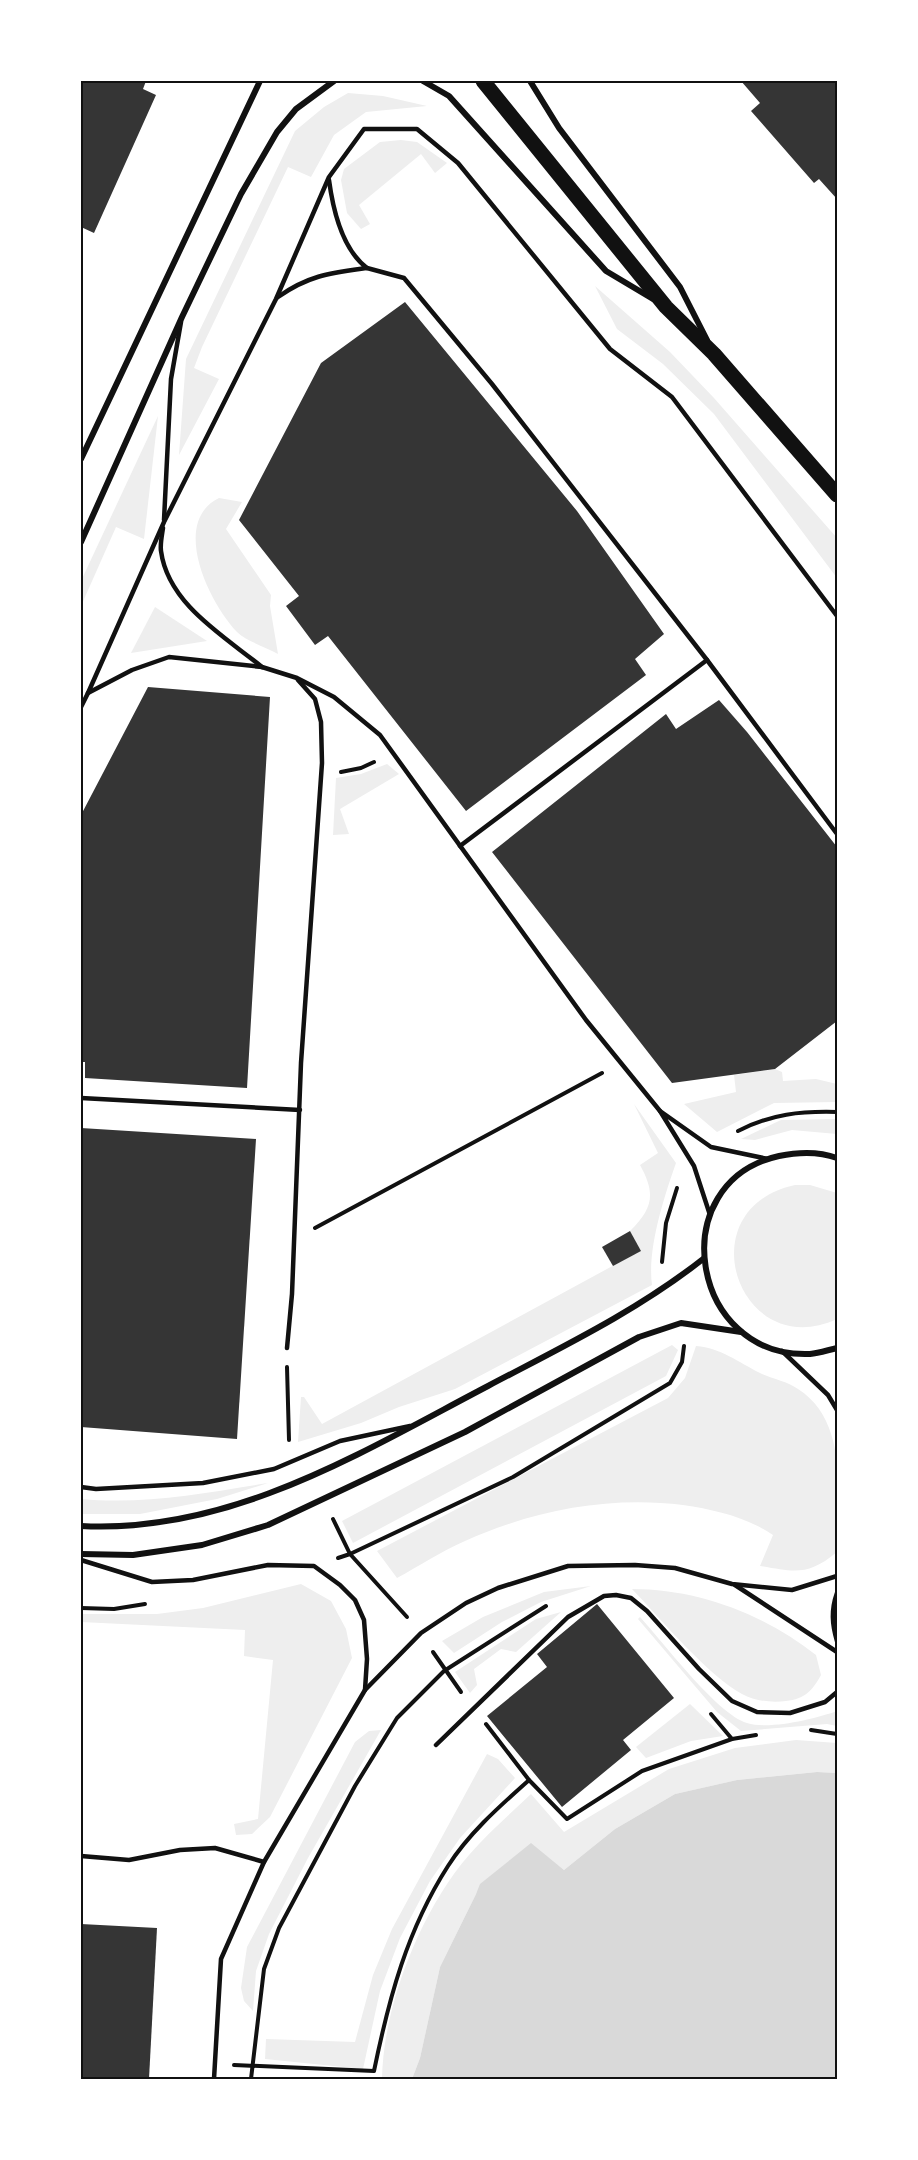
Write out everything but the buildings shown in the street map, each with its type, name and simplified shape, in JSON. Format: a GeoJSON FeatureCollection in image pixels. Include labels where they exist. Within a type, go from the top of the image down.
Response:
{"type":"FeatureCollection","features":[{"type":"Feature","properties":{"kind":"main road"},"geometry":{"type":"LineString","coordinates":[[483,81],[666,307],[714,354],[837,495]]}},
{"type":"Feature","properties":{"kind":"street"},"geometry":{"type":"LineString","coordinates":[[81,459],[260,81]]}},
{"type":"Feature","properties":{"kind":"street"},"geometry":{"type":"LineString","coordinates":[[81,542],[182,317],[241,194],[276,132],[296,109],[334,81]]}},
{"type":"Feature","properties":{"kind":"street"},"geometry":{"type":"LineString","coordinates":[[424,81],[449,96],[606,271],[666,307]]}},
{"type":"Feature","properties":{"kind":"street"},"geometry":{"type":"LineString","coordinates":[[530,81],[559,128],[680,287],[714,354]]}},
{"type":"Feature","properties":{"kind":"street"},"geometry":{"type":"LineString","coordinates":[[837,1156],[798,1152],[768,1158],[744,1171],[724,1191],[710,1215],[704,1236],[703,1259],[713,1295],[722,1312],[741,1332],[760,1344],[782,1352],[811,1354],[837,1348]]}},
{"type":"Feature","properties":{"kind":"street"},"geometry":{"type":"LineString","coordinates":[[81,1526],[112,1528],[161,1524],[238,1505],[324,1471],[599,1328],[667,1288],[703,1259]]}},
{"type":"Feature","properties":{"kind":"street"},"geometry":{"type":"LineString","coordinates":[[81,1554],[133,1555],[202,1545],[268,1525],[465,1432],[639,1337],[681,1323],[741,1332]]}},
{"type":"Feature","properties":{"kind":"lane"},"geometry":{"type":"LineString","coordinates":[[81,707],[164,522],[276,298],[329,177],[364,129],[417,129],[458,163],[610,349],[672,396],[837,616]]}},
{"type":"Feature","properties":{"kind":"lane"},"geometry":{"type":"LineString","coordinates":[[329,177],[332,203],[339,226],[357,261],[367,268],[404,278],[492,384],[707,660],[837,834]]}},
{"type":"Feature","properties":{"kind":"lane"},"geometry":{"type":"LineString","coordinates":[[276,298],[307,279],[322,274],[367,268]]}},
{"type":"Feature","properties":{"kind":"lane"},"geometry":{"type":"LineString","coordinates":[[182,317],[171,379],[161,551],[173,585],[187,604],[262,667]]}},
{"type":"Feature","properties":{"kind":"lane"},"geometry":{"type":"LineString","coordinates":[[88,693],[132,670],[169,657],[262,667],[297,678],[333,697],[357,715],[380,735],[586,1020],[660,1111],[694,1166],[710,1215]]}},
{"type":"Feature","properties":{"kind":"lane"},"geometry":{"type":"LineString","coordinates":[[460,846],[707,660]]}},
{"type":"Feature","properties":{"kind":"lane"},"geometry":{"type":"LineString","coordinates":[[287,1348],[313,863],[321,772],[321,722],[315,699],[297,678]]}},
{"type":"Feature","properties":{"kind":"lane"},"geometry":{"type":"LineString","coordinates":[[81,1098],[300,1110]]}},
{"type":"Feature","properties":{"kind":"lane"},"geometry":{"type":"LineString","coordinates":[[660,1111],[711,1147],[768,1158]]}},
{"type":"Feature","properties":{"kind":"lane"},"geometry":{"type":"LineString","coordinates":[[782,1352],[828,1395],[837,1410]]}},
{"type":"Feature","properties":{"kind":"lane"},"geometry":{"type":"LineString","coordinates":[[81,1487],[96,1489],[203,1483],[274,1469],[340,1442],[410,1426]]}},
{"type":"Feature","properties":{"kind":"lane"},"geometry":{"type":"LineString","coordinates":[[81,1560],[152,1582],[193,1580],[267,1565],[314,1566],[340,1585],[354,1600],[364,1620],[367,1659],[365,1690]]}},
{"type":"Feature","properties":{"kind":"lane"},"geometry":{"type":"LineString","coordinates":[[214,2079],[221,1959],[264,1862],[365,1690],[421,1633],[466,1603],[498,1588],[568,1566],[635,1565],[675,1568],[732,1584],[792,1590],[837,1576]]}},
{"type":"Feature","properties":{"kind":"lane"},"geometry":{"type":"LineString","coordinates":[[732,1584],[837,1652]]}},
{"type":"Feature","properties":{"kind":"lane"},"geometry":{"type":"LineString","coordinates":[[837,1593],[833,1604],[832,1624],[837,1641]]}},
{"type":"Feature","properties":{"kind":"lane"},"geometry":{"type":"LineString","coordinates":[[436,1745],[568,1617],[604,1596],[616,1595],[631,1598],[647,1611],[699,1669],[732,1701],[757,1712],[790,1713],[825,1702],[837,1692]]}},
{"type":"Feature","properties":{"kind":"lane"},"geometry":{"type":"LineString","coordinates":[[81,1856],[129,1860],[180,1850],[215,1848],[264,1862]]}},
{"type":"Feature","properties":{"kind":"path"},"geometry":{"type":"LineString","coordinates":[[321,772],[337,773],[360,768],[393,753]]}},
{"type":"Feature","properties":{"kind":"path"},"geometry":{"type":"LineString","coordinates":[[294,1232],[305,1233],[621,1064]]}},
{"type":"Feature","properties":{"kind":"path"},"geometry":{"type":"LineString","coordinates":[[729,1135],[760,1119],[778,1115],[797,1111],[837,1112]]}},
{"type":"Feature","properties":{"kind":"path"},"geometry":{"type":"LineString","coordinates":[[661,1272],[666,1223],[674,1195],[682,1179]]}},
{"type":"Feature","properties":{"kind":"path"},"geometry":{"type":"LineString","coordinates":[[314,1566],[350,1554],[513,1477],[646,1399],[670,1383],[682,1362],[684,1345]]}},
{"type":"Feature","properties":{"kind":"path"},"geometry":{"type":"LineString","coordinates":[[350,1554],[421,1633],[444,1671],[529,1780],[567,1820],[642,1771],[732,1739]]}},
{"type":"Feature","properties":{"kind":"path"},"geometry":{"type":"LineString","coordinates":[[81,1608],[114,1609],[149,1604]]}},
{"type":"Feature","properties":{"kind":"path"},"geometry":{"type":"LineString","coordinates":[[215,2064],[374,2071],[390,1994],[414,1929],[448,1865],[490,1815],[529,1780]]}},
{"type":"Feature","properties":{"kind":"path"},"geometry":{"type":"LineString","coordinates":[[251,2079],[252,2066]]}},
{"type":"Feature","properties":{"kind":"shaded area"},"geometry":{"type":"Polygon","coordinates":[[[348,93],[383,96],[427,106],[366,112],[334,135],[311,177],[288,167],[194,368],[219,379],[179,455],[186,359],[295,131],[324,107],[348,93]]]}},
{"type":"Feature","properties":{"kind":"shaded area"},"geometry":{"type":"Polygon","coordinates":[[[401,140],[417,142],[447,163],[435,173],[421,154],[359,205],[370,224],[361,229],[347,213],[341,180],[344,169],[380,142],[401,140]]]}},
{"type":"Feature","properties":{"kind":"shaded area"},"geometry":{"type":"Polygon","coordinates":[[[595,286],[670,352],[714,398],[837,538],[837,578],[714,414],[663,364],[617,329],[595,286]]]}},
{"type":"Feature","properties":{"kind":"shaded area"},"geometry":{"type":"Polygon","coordinates":[[[158,416],[144,539],[116,527],[81,606],[81,581],[158,416]]]}},
{"type":"Feature","properties":{"kind":"shaded area"},"geometry":{"type":"Polygon","coordinates":[[[219,498],[242,502],[226,529],[271,595],[270,606],[278,654],[237,632],[215,602],[206,583],[199,563],[196,543],[197,525],[205,509],[219,498]]]}},
{"type":"Feature","properties":{"kind":"shaded area"},"geometry":{"type":"Polygon","coordinates":[[[155,607],[207,641],[131,653],[155,607]]]}},
{"type":"Feature","properties":{"kind":"shaded area"},"geometry":{"type":"Polygon","coordinates":[[[387,764],[399,774],[340,809],[349,834],[333,835],[336,778],[361,774],[387,764]]]}},
{"type":"Feature","properties":{"kind":"shaded area"},"geometry":{"type":"Polygon","coordinates":[[[775,1069],[782,1072],[783,1081],[816,1079],[837,1084],[837,1102],[774,1103],[717,1132],[684,1104],[736,1092],[734,1075],[775,1069]]]}},
{"type":"Feature","properties":{"kind":"shaded area"},"geometry":{"type":"Polygon","coordinates":[[[634,1104],[676,1163],[654,1240],[652,1285],[455,1389],[399,1407],[361,1423],[298,1442],[301,1397],[304,1397],[322,1424],[640,1251],[630,1231],[644,1215],[650,1200],[650,1193],[640,1165],[658,1153],[634,1104]]]}},
{"type":"Feature","properties":{"kind":"shaded area"},"geometry":{"type":"Polygon","coordinates":[[[837,1119],[837,1134],[792,1130],[755,1140],[741,1139],[781,1120],[837,1119]]]}},
{"type":"Feature","properties":{"kind":"shaded area"},"geometry":{"type":"Polygon","coordinates":[[[795,1185],[810,1185],[837,1193],[837,1319],[803,1327],[774,1320],[752,1303],[738,1278],[734,1250],[741,1222],[761,1199],[795,1185]]]}},
{"type":"Feature","properties":{"kind":"shaded area"},"geometry":{"type":"Polygon","coordinates":[[[672,1345],[678,1350],[666,1376],[353,1543],[342,1521],[672,1345]]]}},
{"type":"Feature","properties":{"kind":"shaded area"},"geometry":{"type":"Polygon","coordinates":[[[696,1346],[721,1353],[760,1373],[794,1386],[815,1403],[826,1421],[837,1463],[837,1552],[827,1560],[809,1569],[792,1571],[760,1566],[773,1535],[763,1529],[719,1512],[683,1505],[627,1502],[572,1508],[518,1521],[456,1545],[397,1578],[377,1551],[668,1398],[685,1378],[696,1346]]]}},
{"type":"Feature","properties":{"kind":"shaded area"},"geometry":{"type":"Polygon","coordinates":[[[268,1483],[217,1499],[140,1514],[81,1514],[81,1499],[151,1499],[268,1483]]]}},
{"type":"Feature","properties":{"kind":"shaded area"},"geometry":{"type":"Polygon","coordinates":[[[301,1584],[331,1601],[346,1629],[352,1658],[270,1817],[252,1834],[236,1835],[234,1824],[258,1819],[273,1660],[244,1656],[245,1630],[81,1622],[81,1614],[157,1614],[203,1608],[301,1584]]]}},
{"type":"Feature","properties":{"kind":"shaded area"},"geometry":{"type":"Polygon","coordinates":[[[591,1586],[541,1602],[502,1622],[454,1653],[442,1641],[483,1617],[544,1592],[591,1586]]]}},
{"type":"Feature","properties":{"kind":"shaded area"},"geometry":{"type":"Polygon","coordinates":[[[632,1589],[657,1590],[706,1599],[752,1616],[775,1627],[816,1655],[821,1675],[811,1690],[803,1696],[786,1701],[758,1700],[742,1694],[699,1660],[632,1589]]]}},
{"type":"Feature","properties":{"kind":"shaded area"},"geometry":{"type":"Polygon","coordinates":[[[561,1612],[516,1652],[501,1649],[474,1669],[477,1685],[470,1693],[455,1672],[536,1619],[561,1612]]]}},
{"type":"Feature","properties":{"kind":"shaded area"},"geometry":{"type":"Polygon","coordinates":[[[640,1617],[706,1692],[735,1717],[747,1723],[767,1725],[805,1720],[837,1711],[837,1726],[827,1724],[741,1731],[717,1712],[638,1619],[640,1617]]]}},
{"type":"Feature","properties":{"kind":"shaded area"},"geometry":{"type":"Polygon","coordinates":[[[690,1704],[723,1736],[691,1741],[646,1758],[636,1747],[690,1704]]]}},
{"type":"Feature","properties":{"kind":"shaded area"},"geometry":{"type":"Polygon","coordinates":[[[381,1730],[308,1858],[269,1934],[256,1971],[253,2011],[244,2001],[241,1988],[247,1947],[355,1742],[369,1731],[381,1730]]]}},
{"type":"Feature","properties":{"kind":"shaded area"},"geometry":{"type":"Polygon","coordinates":[[[796,1740],[837,1743],[837,1773],[817,1772],[737,1780],[675,1794],[615,1829],[564,1870],[531,1844],[481,1884],[440,1967],[420,2058],[412,2079],[382,2079],[389,2021],[397,1991],[408,1960],[435,1903],[469,1855],[531,1794],[564,1832],[669,1769],[735,1748],[796,1740]]]}},
{"type":"Feature","properties":{"kind":"shaded area"},"geometry":{"type":"Polygon","coordinates":[[[487,1754],[498,1759],[515,1778],[460,1838],[430,1881],[400,1938],[380,1991],[363,2069],[265,2059],[266,2039],[355,2042],[373,1975],[392,1929],[487,1754]]]}},
{"type":"Feature","properties":{"kind":"shaded area"},"geometry":{"type":"Polygon","coordinates":[[[817,1772],[837,1773],[837,2079],[412,2079],[420,2058],[440,1967],[480,1884],[531,1843],[564,1870],[615,1829],[675,1794],[737,1780],[817,1772]]]}}]}
